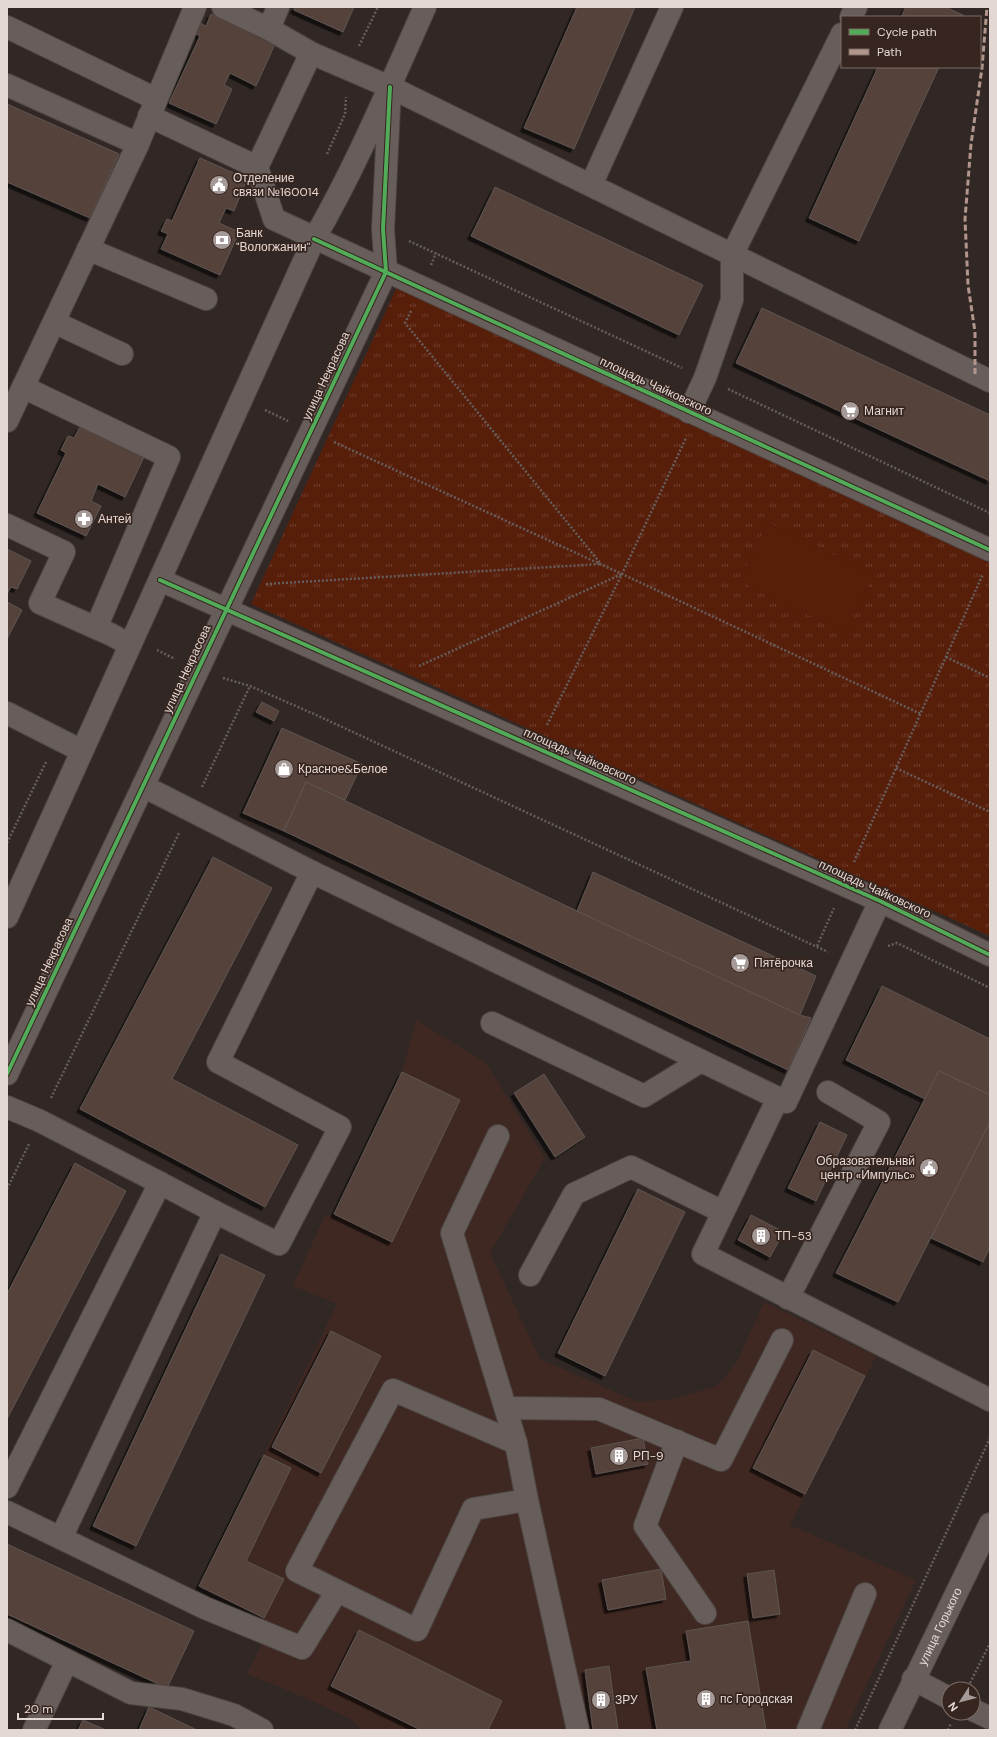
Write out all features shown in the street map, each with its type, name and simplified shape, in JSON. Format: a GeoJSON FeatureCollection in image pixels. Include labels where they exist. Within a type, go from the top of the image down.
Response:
{"type":"FeatureCollection","features":[{"type":"Feature","properties":{"kind":"street"},"geometry":{"type":"LineString","coordinates":[[7,422],[138,144],[194,7]]}},
{"type":"Feature","properties":{"kind":"street"},"geometry":{"type":"LineString","coordinates":[[222,7],[269,29],[311,53],[390,87],[990,381]]}},
{"type":"Feature","properties":{"kind":"street"},"geometry":{"type":"LineString","coordinates":[[269,29],[278,7]]}},
{"type":"Feature","properties":{"kind":"street"},"geometry":{"type":"LineString","coordinates":[[7,917],[314,239],[334,205],[390,87],[425,7]]}},
{"type":"Feature","properties":{"kind":"street"},"geometry":{"type":"LineString","coordinates":[[591,185],[672,7]]}},
{"type":"Feature","properties":{"kind":"street"},"geometry":{"type":"LineString","coordinates":[[852,16],[856,7]]}},
{"type":"Feature","properties":{"kind":"street"},"geometry":{"type":"LineString","coordinates":[[7,27],[257,167],[311,53]]}},
{"type":"Feature","properties":{"kind":"street"},"geometry":{"type":"LineString","coordinates":[[689,412],[705,378],[732,300],[732,255],[841,36]]}},
{"type":"Feature","properties":{"kind":"street"},"geometry":{"type":"LineString","coordinates":[[7,85],[138,144]]}},
{"type":"Feature","properties":{"kind":"street"},"geometry":{"type":"LineString","coordinates":[[386,272],[383,228],[390,87]]}},
{"type":"Feature","properties":{"kind":"street","name":"площадь Чайковского"},"geometry":{"type":"LineString","coordinates":[[257,167],[274,219],[314,239],[689,412],[988,559]]}},
{"type":"Feature","properties":{"kind":"street"},"geometry":{"type":"LineString","coordinates":[[88,249],[206,299]]}},
{"type":"Feature","properties":{"kind":"street","name":"улица Некрасова"},"geometry":{"type":"LineString","coordinates":[[7,1074],[386,272]]}},
{"type":"Feature","properties":{"kind":"street"},"geometry":{"type":"LineString","coordinates":[[54,322],[122,354]]}},
{"type":"Feature","properties":{"kind":"street"},"geometry":{"type":"LineString","coordinates":[[23,387],[169,457],[96,628]]}},
{"type":"Feature","properties":{"kind":"street"},"geometry":{"type":"LineString","coordinates":[[7,525],[64,552],[40,603],[112,635],[132,642]]}},
{"type":"Feature","properties":{"kind":"street","name":"площадь Чайковского"},"geometry":{"type":"LineString","coordinates":[[160,580],[880,901],[990,955]]}},
{"type":"Feature","properties":{"kind":"street"},"geometry":{"type":"LineString","coordinates":[[7,713],[82,751]]}},
{"type":"Feature","properties":{"kind":"street"},"geometry":{"type":"LineString","coordinates":[[143,786],[312,872],[786,1102],[880,901]]}},
{"type":"Feature","properties":{"kind":"street"},"geometry":{"type":"LineString","coordinates":[[7,1107],[40,1121],[279,1244],[340,1127],[218,1062],[312,872]]}},
{"type":"Feature","properties":{"kind":"street"},"geometry":{"type":"LineString","coordinates":[[492,1024],[644,1096],[701,1061]]}},
{"type":"Feature","properties":{"kind":"street"},"geometry":{"type":"LineString","coordinates":[[788,1298],[879,1122],[828,1092]]}},
{"type":"Feature","properties":{"kind":"street"},"geometry":{"type":"LineString","coordinates":[[778,1098],[703,1254],[990,1400]]}},
{"type":"Feature","properties":{"kind":"street"},"geometry":{"type":"LineString","coordinates":[[498,1136],[452,1233],[516,1443],[527,1500],[578,1730]]}},
{"type":"Feature","properties":{"kind":"street"},"geometry":{"type":"LineString","coordinates":[[530,1275],[574,1194],[631,1167],[723,1212]]}},
{"type":"Feature","properties":{"kind":"street"},"geometry":{"type":"LineString","coordinates":[[7,1487],[160,1184]]}},
{"type":"Feature","properties":{"kind":"street"},"geometry":{"type":"LineString","coordinates":[[61,1538],[215,1212]]}},
{"type":"Feature","properties":{"kind":"street"},"geometry":{"type":"LineString","coordinates":[[506,1408],[599,1409],[721,1460],[782,1340]]}},
{"type":"Feature","properties":{"kind":"street"},"geometry":{"type":"LineString","coordinates":[[516,1443],[393,1390],[297,1571],[417,1630],[473,1509],[527,1500]]}},
{"type":"Feature","properties":{"kind":"street"},"geometry":{"type":"LineString","coordinates":[[677,1441],[645,1526],[705,1613]]}},
{"type":"Feature","properties":{"kind":"street"},"geometry":{"type":"LineString","coordinates":[[7,1512],[205,1608],[302,1648],[337,1591]]}},
{"type":"Feature","properties":{"kind":"street","name":"улица Горького"},"geometry":{"type":"LineString","coordinates":[[890,1730],[913,1679],[990,1524]]}},
{"type":"Feature","properties":{"kind":"street"},"geometry":{"type":"LineString","coordinates":[[808,1730],[865,1594]]}},
{"type":"Feature","properties":{"kind":"street"},"geometry":{"type":"LineString","coordinates":[[7,1630],[131,1693],[182,1699],[234,1714],[262,1730]]}},
{"type":"Feature","properties":{"kind":"street"},"geometry":{"type":"LineString","coordinates":[[34,1730],[67,1661]]}},
{"type":"Feature","properties":{"kind":"street"},"geometry":{"type":"LineString","coordinates":[[913,1679],[941,1694]]}},
{"type":"Feature","properties":{"kind":"path"},"geometry":{"type":"LineString","coordinates":[[326,156],[345,114],[349,69],[378,7]]}},
{"type":"Feature","properties":{"kind":"path"},"geometry":{"type":"LineString","coordinates":[[383,228],[990,513]]}},
{"type":"Feature","properties":{"kind":"path"},"geometry":{"type":"LineString","coordinates":[[405,324],[601,564]]}},
{"type":"Feature","properties":{"kind":"path"},"geometry":{"type":"LineString","coordinates":[[242,399],[601,564],[921,714]]}},
{"type":"Feature","properties":{"kind":"path"},"geometry":{"type":"LineString","coordinates":[[537,747],[622,574],[692,426],[689,412]]}},
{"type":"Feature","properties":{"kind":"path"},"geometry":{"type":"LineString","coordinates":[[817,946],[921,714],[988,559]]}},
{"type":"Feature","properties":{"kind":"path"},"geometry":{"type":"LineString","coordinates":[[238,586],[601,564]]}},
{"type":"Feature","properties":{"kind":"path"},"geometry":{"type":"LineString","coordinates":[[387,681],[622,574]]}},
{"type":"Feature","properties":{"kind":"path"},"geometry":{"type":"LineString","coordinates":[[132,642],[198,670],[250,686],[837,956],[853,959],[897,943],[990,988]]}},
{"type":"Feature","properties":{"kind":"path"},"geometry":{"type":"LineString","coordinates":[[946,657],[990,678]]}},
{"type":"Feature","properties":{"kind":"path"},"geometry":{"type":"LineString","coordinates":[[7,1189],[250,686]]}},
{"type":"Feature","properties":{"kind":"path"},"geometry":{"type":"LineString","coordinates":[[896,768],[990,812]]}},
{"type":"Feature","properties":{"kind":"path"},"geometry":{"type":"LineString","coordinates":[[855,1730],[990,1438]]}},
{"type":"Feature","properties":{"kind":"path"},"geometry":{"type":"LineString","coordinates":[[972,1681],[990,1643]]}},
{"type":"Feature","properties":{"kind":"shaded area"},"geometry":{"type":"Polygon","coordinates":[[[416,1020],[486,1063],[545,1158],[490,1253],[540,1359],[638,1402],[673,1399],[717,1386],[737,1362],[764,1302],[876,1356],[790,1525],[916,1580],[845,1730],[361,1730],[352,1720],[313,1701],[247,1674],[272,1624],[241,1606],[200,1586],[337,1304],[293,1286],[324,1217],[334,1214],[402,1072],[416,1020]]]}},
{"type":"Feature","properties":{"kind":"green space"},"geometry":{"type":"Polygon","coordinates":[[[397,287],[990,563],[990,936],[251,604],[397,287]]]}},
{"type":"Feature","properties":{"kind":"green space"},"geometry":{"type":"Polygon","coordinates":[[[768,522],[874,574],[845,633],[739,581],[768,522]]]}},
{"type":"Feature","properties":{"kind":"building"},"geometry":{"type":"Polygon","coordinates":[[[295,7],[354,7],[343,32],[294,10],[295,7]]]}},
{"type":"Feature","properties":{"kind":"building"},"geometry":{"type":"Polygon","coordinates":[[[577,7],[635,7],[574,149],[524,128],[577,7]]]}},
{"type":"Feature","properties":{"kind":"building"},"geometry":{"type":"Polygon","coordinates":[[[906,7],[945,7],[963,15],[962,16],[902,16],[906,7]]]}},
{"type":"Feature","properties":{"kind":"building"},"geometry":{"type":"Polygon","coordinates":[[[211,14],[275,44],[256,86],[230,73],[224,85],[232,89],[216,124],[169,103],[200,36],[193,32],[198,22],[206,26],[211,14]]]}},
{"type":"Feature","properties":{"kind":"building"},"geometry":{"type":"Polygon","coordinates":[[[878,68],[939,68],[859,241],[809,218],[878,68]]]}},
{"type":"Feature","properties":{"kind":"building"},"geometry":{"type":"Polygon","coordinates":[[[7,104],[119,154],[90,218],[7,182],[7,104]]]}},
{"type":"Feature","properties":{"kind":"building"},"geometry":{"type":"Polygon","coordinates":[[[200,158],[247,179],[234,211],[226,208],[219,223],[239,232],[220,275],[161,249],[168,234],[161,231],[167,219],[172,221],[200,158]]]}},
{"type":"Feature","properties":{"kind":"building"},"geometry":{"type":"Polygon","coordinates":[[[495,187],[703,285],[679,335],[471,236],[495,187]]]}},
{"type":"Feature","properties":{"kind":"building"},"geometry":{"type":"Polygon","coordinates":[[[762,308],[990,415],[990,481],[736,363],[762,308]]]}},
{"type":"Feature","properties":{"kind":"building"},"geometry":{"type":"Polygon","coordinates":[[[80,427],[144,457],[125,497],[98,484],[91,501],[101,506],[86,536],[37,513],[66,453],[61,450],[68,436],[74,438],[80,427]]]}},
{"type":"Feature","properties":{"kind":"building"},"geometry":{"type":"Polygon","coordinates":[[[7,549],[31,561],[17,589],[11,587],[7,594],[7,549]]]}},
{"type":"Feature","properties":{"kind":"building"},"geometry":{"type":"Polygon","coordinates":[[[7,602],[22,610],[7,639],[7,602]]]}},
{"type":"Feature","properties":{"kind":"building"},"geometry":{"type":"Polygon","coordinates":[[[262,702],[279,711],[274,721],[256,712],[262,702]]]}},
{"type":"Feature","properties":{"kind":"building"},"geometry":{"type":"Polygon","coordinates":[[[282,728],[362,764],[345,800],[306,782],[284,831],[243,813],[282,728]]]}},
{"type":"Feature","properties":{"kind":"building"},"geometry":{"type":"Polygon","coordinates":[[[306,782],[577,911],[800,1015],[811,1018],[788,1070],[284,831],[306,782]]]}},
{"type":"Feature","properties":{"kind":"building"},"geometry":{"type":"Polygon","coordinates":[[[213,857],[272,888],[172,1079],[298,1145],[265,1207],[80,1109],[213,857]]]}},
{"type":"Feature","properties":{"kind":"building"},"geometry":{"type":"Polygon","coordinates":[[[593,872],[816,976],[800,1015],[577,911],[593,872]]]}},
{"type":"Feature","properties":{"kind":"building"},"geometry":{"type":"Polygon","coordinates":[[[882,986],[990,1039],[990,1095],[939,1071],[925,1099],[846,1060],[882,986]]]}},
{"type":"Feature","properties":{"kind":"building"},"geometry":{"type":"Polygon","coordinates":[[[939,1071],[990,1095],[990,1122],[898,1302],[836,1273],[939,1071]]]}},
{"type":"Feature","properties":{"kind":"building"},"geometry":{"type":"Polygon","coordinates":[[[402,1072],[460,1100],[392,1242],[334,1214],[402,1072]]]}},
{"type":"Feature","properties":{"kind":"building"},"geometry":{"type":"Polygon","coordinates":[[[544,1074],[585,1137],[555,1157],[514,1093],[544,1074]]]}},
{"type":"Feature","properties":{"kind":"building"},"geometry":{"type":"Polygon","coordinates":[[[820,1122],[847,1135],[816,1201],[788,1188],[820,1122]]]}},
{"type":"Feature","properties":{"kind":"building"},"geometry":{"type":"Polygon","coordinates":[[[990,1122],[990,1247],[983,1262],[931,1238],[990,1122]]]}},
{"type":"Feature","properties":{"kind":"building"},"geometry":{"type":"Polygon","coordinates":[[[75,1163],[126,1191],[7,1419],[7,1294],[75,1163]]]}},
{"type":"Feature","properties":{"kind":"building"},"geometry":{"type":"Polygon","coordinates":[[[638,1189],[685,1212],[605,1376],[558,1353],[638,1189]]]}},
{"type":"Feature","properties":{"kind":"building","name":"ТП-53"},"geometry":{"type":"Polygon","coordinates":[[[751,1215],[784,1232],[770,1257],[738,1240],[751,1215]]]}},
{"type":"Feature","properties":{"kind":"building"},"geometry":{"type":"Polygon","coordinates":[[[221,1254],[265,1275],[136,1546],[93,1526],[221,1254]]]}},
{"type":"Feature","properties":{"kind":"building"},"geometry":{"type":"Polygon","coordinates":[[[331,1331],[381,1356],[321,1473],[272,1447],[331,1331]]]}},
{"type":"Feature","properties":{"kind":"building"},"geometry":{"type":"Polygon","coordinates":[[[813,1350],[865,1376],[805,1494],[753,1468],[813,1350]]]}},
{"type":"Feature","properties":{"kind":"building","name":"РП-9"},"geometry":{"type":"Polygon","coordinates":[[[643,1438],[648,1464],[596,1474],[591,1448],[643,1438]]]}},
{"type":"Feature","properties":{"kind":"building"},"geometry":{"type":"Polygon","coordinates":[[[264,1455],[291,1468],[246,1561],[284,1579],[264,1618],[199,1586],[264,1455]]]}},
{"type":"Feature","properties":{"kind":"building"},"geometry":{"type":"Polygon","coordinates":[[[7,1544],[194,1631],[167,1688],[7,1614],[7,1544]]]}},
{"type":"Feature","properties":{"kind":"building"},"geometry":{"type":"Polygon","coordinates":[[[661,1569],[666,1599],[608,1610],[602,1580],[661,1569]]]}},
{"type":"Feature","properties":{"kind":"building"},"geometry":{"type":"Polygon","coordinates":[[[774,1570],[780,1614],[753,1618],[747,1574],[774,1570]]]}},
{"type":"Feature","properties":{"kind":"building","name":"пс Городская"},"geometry":{"type":"Polygon","coordinates":[[[748,1621],[766,1730],[657,1730],[646,1668],[691,1661],[686,1631],[748,1621]]]}},
{"type":"Feature","properties":{"kind":"building"},"geometry":{"type":"Polygon","coordinates":[[[359,1630],[502,1701],[488,1730],[421,1730],[331,1686],[359,1630]]]}},
{"type":"Feature","properties":{"kind":"building","name":"ЗРУ"},"geometry":{"type":"Polygon","coordinates":[[[609,1666],[618,1730],[593,1730],[585,1670],[609,1666]]]}},
{"type":"Feature","properties":{"kind":"building"},"geometry":{"type":"Polygon","coordinates":[[[149,1707],[197,1730],[139,1730],[149,1707]]]}},
{"type":"Feature","properties":{"kind":"building"},"geometry":{"type":"Polygon","coordinates":[[[83,1720],[106,1730],[78,1730],[83,1720]]]}},
{"type":"Feature","properties":{"kind":"marked path"},"geometry":{"type":"LineString","coordinates":[[975,374],[975,332],[968,285],[965,219],[971,144],[982,68],[987,7]]}},
{"type":"Feature","properties":{"kind":"cycle path"},"geometry":{"type":"LineString","coordinates":[[7,1074],[386,272],[383,229],[390,87]]}},
{"type":"Feature","properties":{"kind":"cycle path"},"geometry":{"type":"LineString","coordinates":[[314,239],[990,550]]}},
{"type":"Feature","properties":{"kind":"cycle path"},"geometry":{"type":"LineString","coordinates":[[160,580],[880,901],[990,955]]}},
{"type":"Feature","properties":{"kind":"place","name":"Отделение связи №160014"},"geometry":{"type":"Point","coordinates":[219,185]}},
{"type":"Feature","properties":{"kind":"place","name":"Банк \"Вологжанин\""},"geometry":{"type":"Point","coordinates":[222,240]}},
{"type":"Feature","properties":{"kind":"place","name":"Магнит"},"geometry":{"type":"Point","coordinates":[850,411]}},
{"type":"Feature","properties":{"kind":"place","name":"Антей"},"geometry":{"type":"Point","coordinates":[84,519]}},
{"type":"Feature","properties":{"kind":"place","name":"Красное&Белое"},"geometry":{"type":"Point","coordinates":[284,769]}},
{"type":"Feature","properties":{"kind":"place","name":"Пятёрочка"},"geometry":{"type":"Point","coordinates":[740,963]}},
{"type":"Feature","properties":{"kind":"place","name":"Образовательнвй центр «Импульс»"},"geometry":{"type":"Point","coordinates":[929,1168]}},
{"type":"Feature","properties":{"kind":"place","name":"ТП-53"},"geometry":{"type":"Point","coordinates":[761,1236]}},
{"type":"Feature","properties":{"kind":"place","name":"РП-9"},"geometry":{"type":"Point","coordinates":[619,1456]}},
{"type":"Feature","properties":{"kind":"place","name":"пс Городская"},"geometry":{"type":"Point","coordinates":[706,1699]}},
{"type":"Feature","properties":{"kind":"place","name":"ЗРУ"},"geometry":{"type":"Point","coordinates":[601,1700]}}]}
